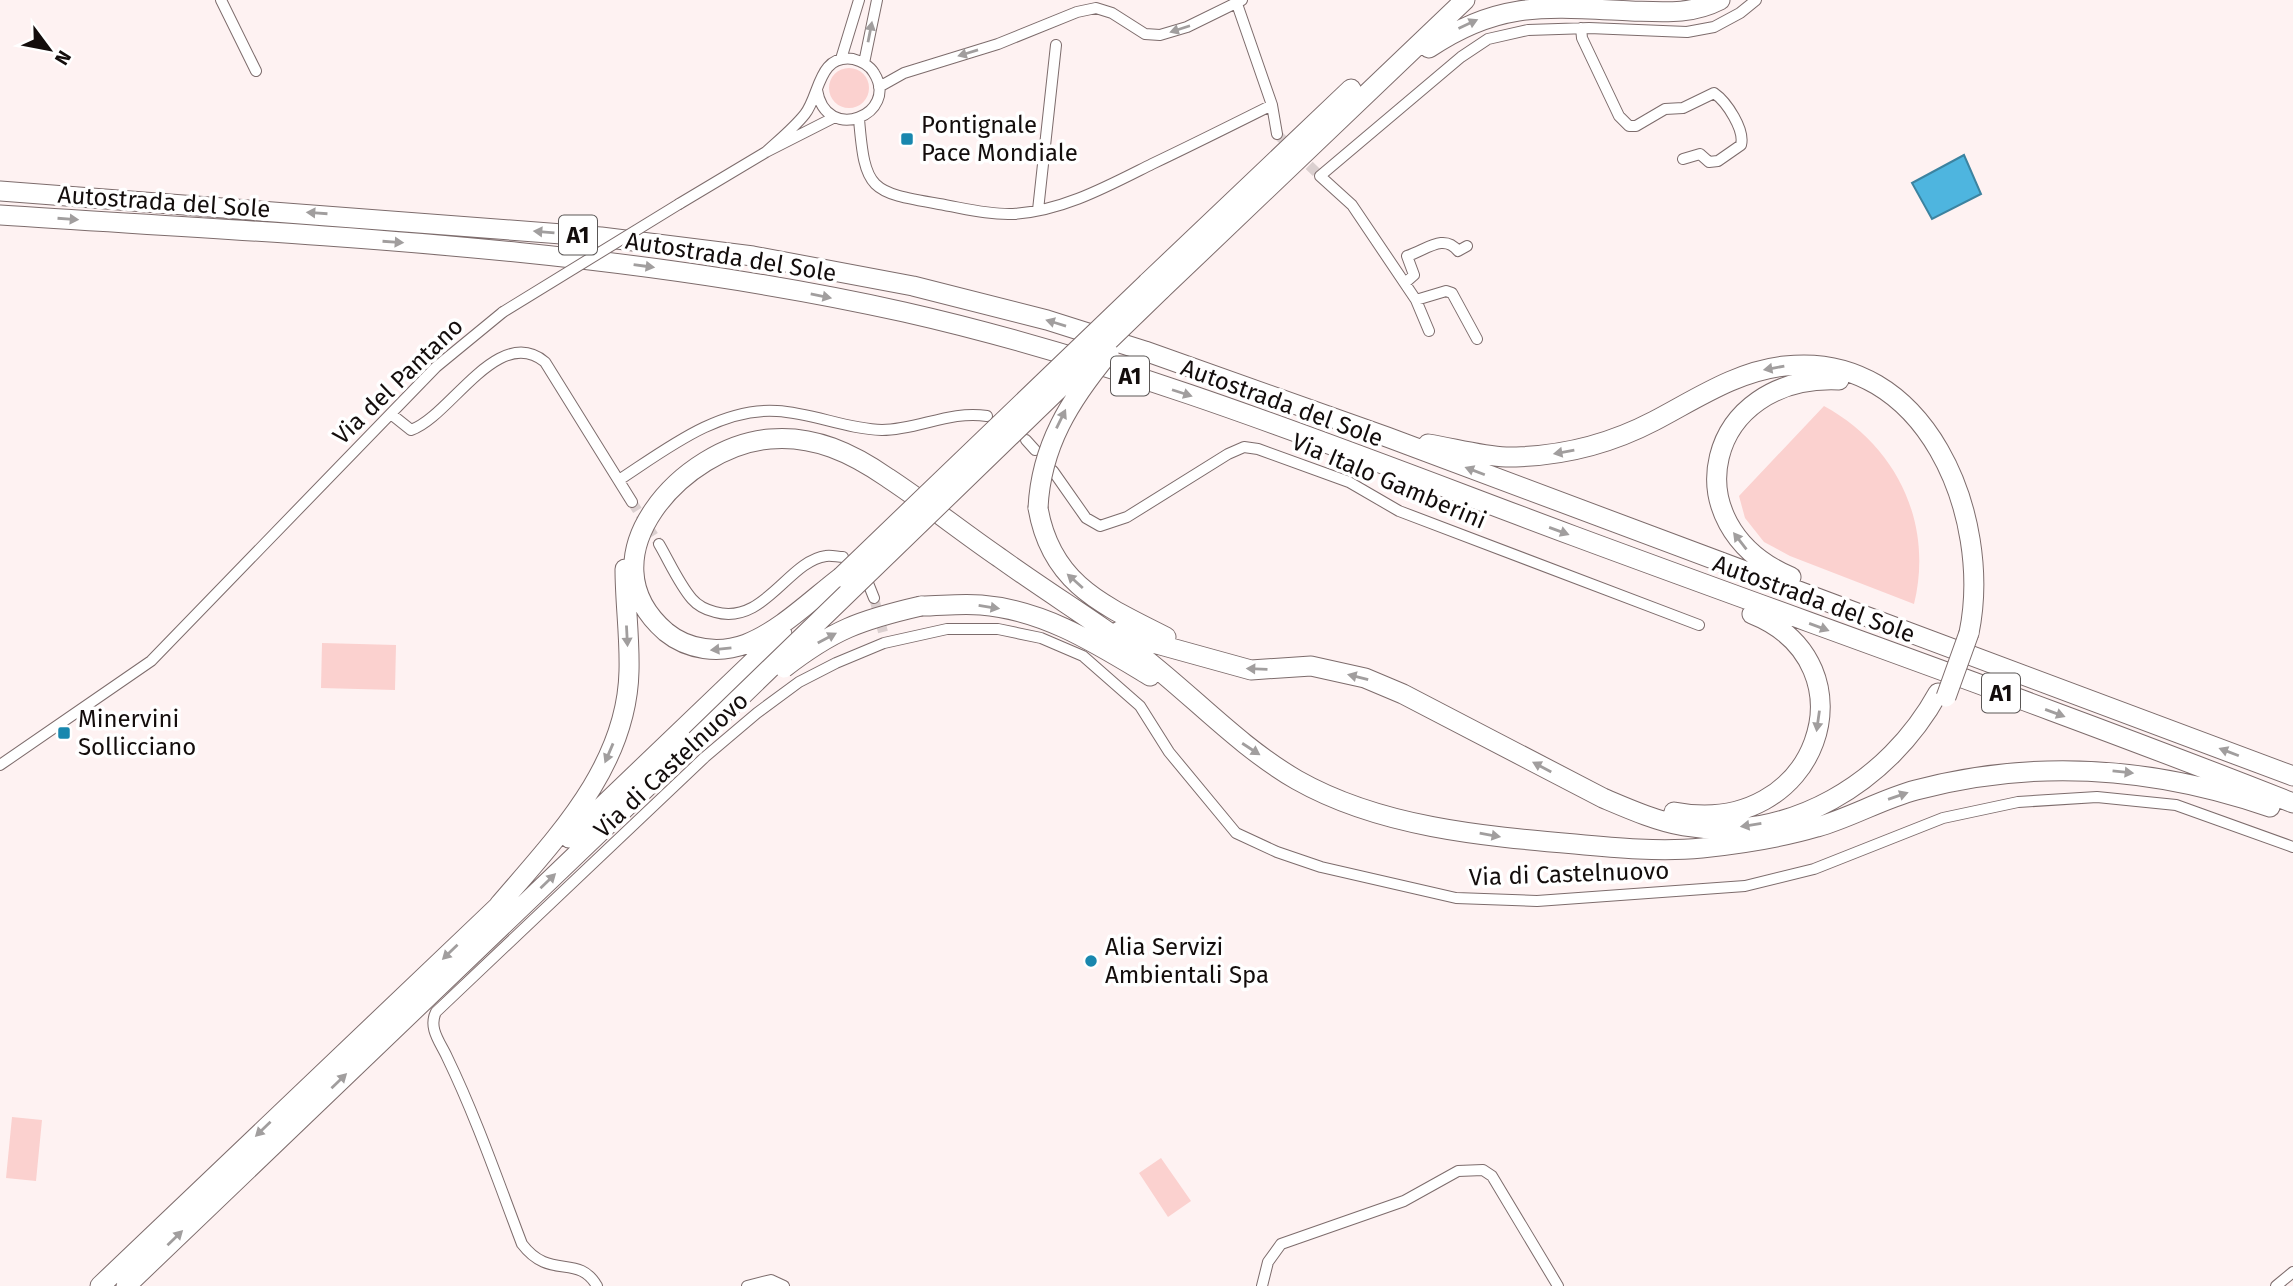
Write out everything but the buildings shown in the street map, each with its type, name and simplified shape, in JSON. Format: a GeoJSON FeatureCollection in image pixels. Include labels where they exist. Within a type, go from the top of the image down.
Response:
{"type":"FeatureCollection","features":[{"type":"Feature","properties":{"kind":"highway"},"geometry":{"type":"LineString","coordinates":[[126,1286],[696,740],[1447,0]]}},
{"type":"Feature","properties":{"kind":"highway"},"geometry":{"type":"LineString","coordinates":[[100,1286],[841,577],[1465,0]]}},
{"type":"Feature","properties":{"kind":"highway"},"geometry":{"type":"LineString","coordinates":[[1644,0],[1653,4],[1692,0]]}},
{"type":"Feature","properties":{"kind":"highway"},"geometry":{"type":"LineString","coordinates":[[1389,72],[1453,31],[1488,15],[1559,8],[1685,13],[1720,0]]}},
{"type":"Feature","properties":{"kind":"highway","name":"Autostrada del Sole"},"geometry":{"type":"LineString","coordinates":[[0,191],[535,231],[753,256],[913,286],[1047,320],[1145,351],[1387,437],[2293,776]]}},
{"type":"Feature","properties":{"kind":"highway","name":"Autostrada del Sole"},"geometry":{"type":"LineString","coordinates":[[0,215],[542,253],[754,282],[908,313],[1044,350],[1177,391],[2293,803]]}},
{"type":"Feature","properties":{"kind":"highway"},"geometry":{"type":"LineString","coordinates":[[1154,286],[1068,407],[1043,466],[1038,508],[1049,550],[1077,585],[1131,620],[1204,657]]}},
{"type":"Feature","properties":{"kind":"highway"},"geometry":{"type":"LineString","coordinates":[[1387,437],[1504,457],[1562,453],[1608,441],[1650,423],[1727,382],[1760,370],[1798,365],[1833,369],[1857,376],[1912,413],[1939,448],[1952,473],[1968,520],[1975,564],[1965,632],[1942,695],[1917,744],[1886,776],[1843,806],[1788,834]]}},
{"type":"Feature","properties":{"kind":"highway"},"geometry":{"type":"LineString","coordinates":[[1856,613],[1850,599],[1772,569],[1757,559],[1734,534],[1723,512],[1716,476],[1725,440],[1750,406],[1767,393],[1788,384],[1815,379],[1840,380],[1867,390],[1889,404],[1913,428],[1941,473],[1962,537],[1965,632]]}},
{"type":"Feature","properties":{"kind":"highway"},"geometry":{"type":"LineString","coordinates":[[499,905],[582,806],[617,734],[627,687],[625,568],[640,522],[662,489],[696,459],[726,445],[765,433],[824,438],[862,455],[1108,624],[1135,638],[1251,670],[1311,666],[1365,678],[1403,694],[1603,798],[1636,812],[1687,826],[1743,826],[1798,815],[1824,806],[1879,769],[1913,735],[1942,695]]}},
{"type":"Feature","properties":{"kind":"highway"},"geometry":{"type":"LineString","coordinates":[[841,577],[760,638],[739,647],[710,650],[686,644],[658,624],[638,593],[636,551],[651,513],[681,477],[719,453],[765,439],[804,440],[834,447],[891,479],[1135,651],[1241,743],[1298,780],[1350,804],[1423,824],[1504,838],[1606,847],[1697,849],[1819,827],[1911,791],[1967,778],[2031,771],[2093,769],[2153,776],[2205,787],[2293,815]]}},
{"type":"Feature","properties":{"kind":"highway"},"geometry":{"type":"LineString","coordinates":[[1603,798],[1684,814],[1727,814],[1758,805],[1780,792],[1807,760],[1819,725],[1820,701],[1808,663],[1789,638],[1769,621],[1717,600],[1709,586]]}},
{"type":"Feature","properties":{"kind":"highway"},"geometry":{"type":"LineString","coordinates":[[696,740],[821,639],[868,618],[921,606],[980,605],[1026,613],[1073,631],[1198,705]]}},
{"type":"Feature","properties":{"kind":"street"},"geometry":{"type":"LineString","coordinates":[[221,0],[256,71]]}},
{"type":"Feature","properties":{"kind":"street","name":"Via del Pantano"},"geometry":{"type":"LineString","coordinates":[[766,152],[806,113],[825,69],[841,60],[859,0]]}},
{"type":"Feature","properties":{"kind":"street"},"geometry":{"type":"LineString","coordinates":[[864,63],[877,0]]}},
{"type":"Feature","properties":{"kind":"street"},"geometry":{"type":"LineString","coordinates":[[1429,331],[1406,282],[1352,205],[1320,176],[1477,46],[1518,31],[1581,28],[1687,32],[1714,27],[1740,13],[1756,0]]}},
{"type":"Feature","properties":{"kind":"street"},"geometry":{"type":"LineString","coordinates":[[879,87],[904,73],[998,44],[1086,10],[1096,8],[1112,13],[1145,34],[1160,35],[1187,27],[1239,2],[1272,105],[1277,134]]}},
{"type":"Feature","properties":{"kind":"street"},"geometry":{"type":"LineString","coordinates":[[1581,28],[1582,38],[1619,116],[1629,125],[1636,126],[1665,109],[1683,108],[1714,93],[1720,97],[1741,133],[1741,145],[1718,161],[1709,162],[1700,154],[1683,159]]}},
{"type":"Feature","properties":{"kind":"street"},"geometry":{"type":"LineString","coordinates":[[1038,210],[1056,45]]}},
{"type":"Feature","properties":{"kind":"street"},"geometry":{"type":"LineString","coordinates":[[841,60],[864,63],[873,71],[879,87],[874,106],[859,118],[868,177],[878,189],[888,194],[990,213],[1038,210],[1105,187],[1272,105]]}},
{"type":"Feature","properties":{"kind":"street"},"geometry":{"type":"LineString","coordinates":[[817,90],[824,109],[835,117]]}},
{"type":"Feature","properties":{"kind":"street","name":"Via del Pantano"},"geometry":{"type":"LineString","coordinates":[[0,765],[151,661],[436,367],[503,312],[766,152],[835,117],[859,118]]}},
{"type":"Feature","properties":{"kind":"street"},"geometry":{"type":"LineString","coordinates":[[1406,282],[1414,275],[1408,256],[1441,242],[1453,244],[1458,251],[1467,246]]}},
{"type":"Feature","properties":{"kind":"street"},"geometry":{"type":"LineString","coordinates":[[1416,300],[1446,291],[1452,293],[1477,338]]}},
{"type":"Feature","properties":{"kind":"street"},"geometry":{"type":"LineString","coordinates":[[391,414],[411,430],[422,427],[443,405],[501,357],[513,352],[537,355],[545,362],[632,502]]}},
{"type":"Feature","properties":{"kind":"street"},"geometry":{"type":"LineString","coordinates":[[619,480],[694,432],[732,416],[775,410],[883,430],[968,413],[986,416]]}},
{"type":"Feature","properties":{"kind":"street"},"geometry":{"type":"LineString","coordinates":[[1026,440],[1035,450]]}},
{"type":"Feature","properties":{"kind":"street","name":"Via Italo Gamberini"},"geometry":{"type":"LineString","coordinates":[[1053,471],[1086,518],[1100,526],[1127,517],[1228,454],[1244,447],[1258,449],[1349,482],[1399,511],[1699,625]]}},
{"type":"Feature","properties":{"kind":"street"},"geometry":{"type":"LineString","coordinates":[[659,544],[693,600],[706,610],[723,615],[737,614],[756,606],[812,562],[826,556],[843,557]]}},
{"type":"Feature","properties":{"kind":"street"},"geometry":{"type":"LineString","coordinates":[[868,583],[874,598]]}},
{"type":"Feature","properties":{"kind":"street","name":"Via di Castelnuovo"},"geometry":{"type":"LineString","coordinates":[[597,1286],[581,1269],[541,1263],[522,1244],[461,1085],[433,1030],[432,1019],[436,1012],[585,874],[705,757],[746,722],[799,682],[883,637],[947,629],[998,629],[1041,638],[1083,656],[1140,706],[1176,761],[1236,832],[1278,852],[1321,867],[1456,898],[1537,901],[1745,886],[1814,869],[1943,818],[2018,802],[2061,799],[2097,797],[2176,805],[2293,848]]}},
{"type":"Feature","properties":{"kind":"street"},"geometry":{"type":"LineString","coordinates":[[1262,1286],[1268,1262],[1280,1244],[1404,1201],[1458,1171],[1472,1169],[1483,1170],[1492,1176],[1558,1286]]}},
{"type":"Feature","properties":{"kind":"street"},"geometry":{"type":"LineString","coordinates":[[2276,1286],[2293,1272]]}},
{"type":"Feature","properties":{"kind":"street"},"geometry":{"type":"LineString","coordinates":[[747,1286],[771,1280],[784,1286]]}},
{"type":"Feature","properties":{"kind":"shaded area"},"geometry":{"type":"Polygon","coordinates":[[[849,68],[857,69],[863,74],[868,80],[868,96],[863,102],[857,107],[849,108],[841,107],[835,102],[830,96],[829,88],[830,80],[835,74],[841,69],[849,68]]]}},
{"type":"Feature","properties":{"kind":"shaded area"},"geometry":{"type":"Polygon","coordinates":[[[1824,406],[1849,422],[1871,442],[1889,464],[1903,489],[1913,516],[1918,544],[1919,574],[1914,604],[1790,556],[1764,542],[1745,518],[1739,496],[1824,406]]]}},
{"type":"Feature","properties":{"kind":"shaded area"},"geometry":{"type":"Polygon","coordinates":[[[322,643],[396,645],[395,690],[321,688],[322,643]]]}},
{"type":"Feature","properties":{"kind":"shaded area"},"geometry":{"type":"Polygon","coordinates":[[[12,1117],[42,1120],[36,1181],[6,1178],[12,1117]]]}},
{"type":"Feature","properties":{"kind":"shaded area"},"geometry":{"type":"Polygon","coordinates":[[[1161,1158],[1191,1201],[1168,1217],[1139,1173],[1161,1158]]]}},
{"type":"Feature","properties":{"kind":"water"},"geometry":{"type":"Polygon","coordinates":[[[1964,155],[1981,194],[1932,219],[1912,183],[1964,155]]]}},
{"type":"Feature","properties":{"kind":"tunnel"},"geometry":{"type":"LineString","coordinates":[[1277,134],[1320,176]]}},
{"type":"Feature","properties":{"kind":"tunnel"},"geometry":{"type":"LineString","coordinates":[[632,502],[659,544]]}},
{"type":"Feature","properties":{"kind":"tunnel"},"geometry":{"type":"LineString","coordinates":[[874,598],[883,632]]}},
{"type":"Feature","properties":{"kind":"place","name":"Pontignale Pace Mondiale"},"geometry":{"type":"Point","coordinates":[907,139]}},
{"type":"Feature","properties":{"kind":"place","name":"Minervini Sollicciano"},"geometry":{"type":"Point","coordinates":[64,733]}},
{"type":"Feature","properties":{"kind":"place","name":"Alia Servizi Ambientali Spa"},"geometry":{"type":"Point","coordinates":[1091,961]}}]}
